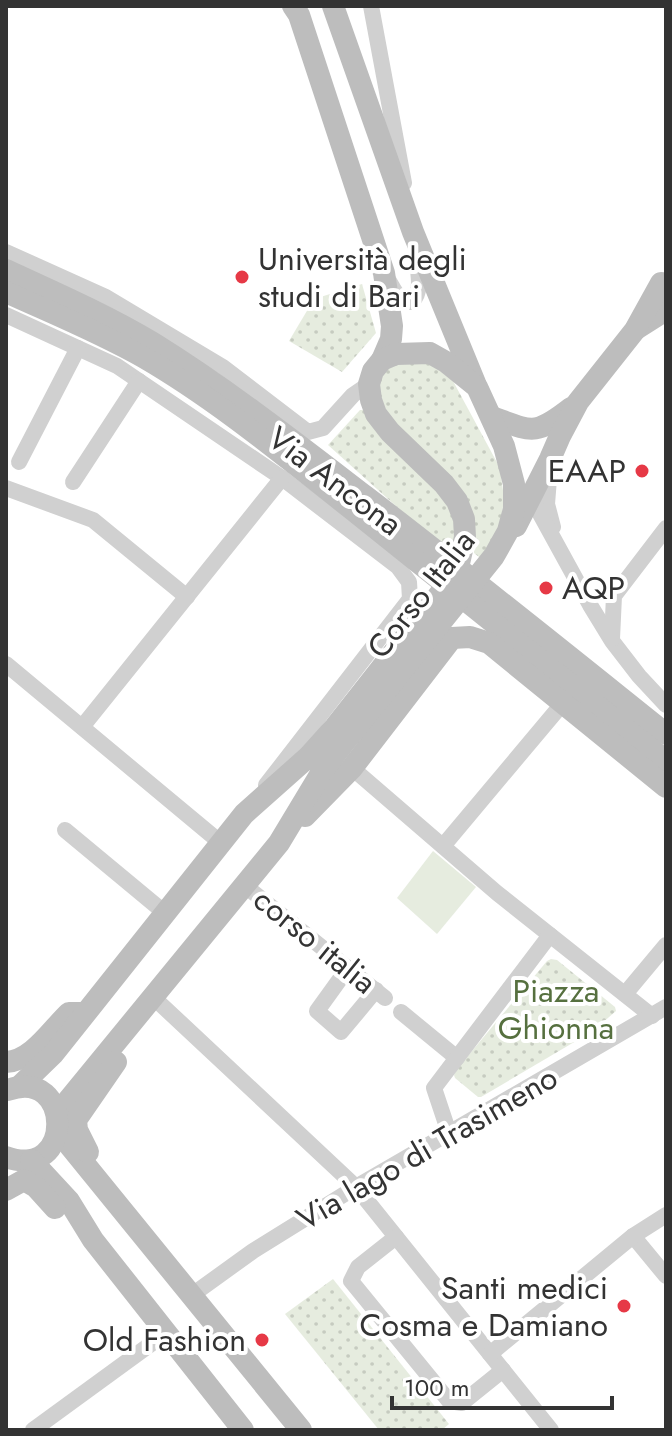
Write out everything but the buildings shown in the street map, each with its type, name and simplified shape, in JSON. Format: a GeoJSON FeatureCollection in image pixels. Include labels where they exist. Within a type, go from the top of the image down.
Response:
{"type":"FeatureCollection","features":[{"type":"Feature","properties":{"kind":"street"},"geometry":{"type":"LineString","coordinates":[[6,252],[106,297],[223,367],[308,432],[323,428],[353,395],[369,384],[391,339],[392,326],[384,273],[333,114],[299,15],[293,6]]}},
{"type":"Feature","properties":{"kind":"street"},"geometry":{"type":"LineString","coordinates":[[333,6],[413,232],[477,387]]}},
{"type":"Feature","properties":{"kind":"street"},"geometry":{"type":"LineString","coordinates":[[371,6],[413,232],[419,286],[412,302],[399,298],[384,273]]}},
{"type":"Feature","properties":{"kind":"street"},"geometry":{"type":"LineString","coordinates":[[333,114],[369,102]]}},
{"type":"Feature","properties":{"kind":"street"},"geometry":{"type":"LineString","coordinates":[[6,270],[103,325],[144,358],[214,404],[666,734]]}},
{"type":"Feature","properties":{"kind":"street"},"geometry":{"type":"LineString","coordinates":[[494,556],[531,499],[578,402],[635,330],[664,284]]}},
{"type":"Feature","properties":{"kind":"street"},"geometry":{"type":"LineString","coordinates":[[85,287],[103,325]]}},
{"type":"Feature","properties":{"kind":"street"},"geometry":{"type":"LineString","coordinates":[[6,292],[103,325]]}},
{"type":"Feature","properties":{"kind":"street"},"geometry":{"type":"LineString","coordinates":[[635,330],[666,310]]}},
{"type":"Feature","properties":{"kind":"street","name":"Via Ancona"},"geometry":{"type":"LineString","coordinates":[[6,315],[117,366],[282,478],[398,567],[409,582],[410,599],[244,814]]}},
{"type":"Feature","properties":{"kind":"street"},"geometry":{"type":"LineString","coordinates":[[53,336],[103,325]]}},
{"type":"Feature","properties":{"kind":"street"},"geometry":{"type":"LineString","coordinates":[[19,462],[78,348]]}},
{"type":"Feature","properties":{"kind":"street","name":"Corso Italia"},"geometry":{"type":"LineString","coordinates":[[10,1088],[54,1053],[244,814],[308,757],[438,612],[494,556],[508,531],[514,509],[514,484],[504,446],[477,387],[430,353],[396,354],[382,360]]}},
{"type":"Feature","properties":{"kind":"street"},"geometry":{"type":"LineString","coordinates":[[73,482],[139,381]]}},
{"type":"Feature","properties":{"kind":"street","name":"Corso Italia"},"geometry":{"type":"LineString","coordinates":[[15,1170],[45,1153],[55,1141],[64,1120],[120,1037],[279,843],[323,770],[438,612],[457,572],[465,537],[464,519],[457,501],[376,414],[369,384]]}},
{"type":"Feature","properties":{"kind":"street"},"geometry":{"type":"LineString","coordinates":[[492,417],[531,430],[549,425],[578,402]]}},
{"type":"Feature","properties":{"kind":"street"},"geometry":{"type":"LineString","coordinates":[[504,446],[612,641],[666,705]]}},
{"type":"Feature","properties":{"kind":"street"},"geometry":{"type":"LineString","coordinates":[[550,459],[547,504],[557,544]]}},
{"type":"Feature","properties":{"kind":"street"},"geometry":{"type":"LineString","coordinates":[[82,727],[282,478]]}},
{"type":"Feature","properties":{"kind":"street"},"geometry":{"type":"LineString","coordinates":[[6,488],[93,520],[187,597]]}},
{"type":"Feature","properties":{"kind":"street"},"geometry":{"type":"LineString","coordinates":[[612,641],[614,596],[666,528]]}},
{"type":"Feature","properties":{"kind":"street"},"geometry":{"type":"LineString","coordinates":[[491,606],[666,761]]}},
{"type":"Feature","properties":{"kind":"street"},"geometry":{"type":"LineString","coordinates":[[279,843],[352,768],[452,638],[470,637],[489,643],[666,787]]}},
{"type":"Feature","properties":{"kind":"street"},"geometry":{"type":"LineString","coordinates":[[6,664],[221,843]]}},
{"type":"Feature","properties":{"kind":"street"},"geometry":{"type":"LineString","coordinates":[[443,846],[563,703]]}},
{"type":"Feature","properties":{"kind":"street"},"geometry":{"type":"LineString","coordinates":[[339,749],[352,768],[497,893],[625,994],[659,1012]]}},
{"type":"Feature","properties":{"kind":"street"},"geometry":{"type":"LineString","coordinates":[[65,830],[165,913]]}},
{"type":"Feature","properties":{"kind":"street","name":"corso italia"},"geometry":{"type":"LineString","coordinates":[[244,885],[348,968],[380,994],[341,1032],[317,1011],[348,968]]}},
{"type":"Feature","properties":{"kind":"street"},"geometry":{"type":"LineString","coordinates":[[449,1133],[434,1088],[550,935]]}},
{"type":"Feature","properties":{"kind":"street"},"geometry":{"type":"LineString","coordinates":[[625,994],[666,945]]}},
{"type":"Feature","properties":{"kind":"street"},"geometry":{"type":"LineString","coordinates":[[153,997],[356,1187],[503,1370],[543,1427]]}},
{"type":"Feature","properties":{"kind":"street","name":"corso italia"},"geometry":{"type":"LineString","coordinates":[[401,1012],[457,1058]]}},
{"type":"Feature","properties":{"kind":"street","name":"Via lago di Trasimeno"},"geometry":{"type":"LineString","coordinates":[[192,1295],[253,1251],[356,1187],[659,1012]]}},
{"type":"Feature","properties":{"kind":"street"},"geometry":{"type":"LineString","coordinates":[[6,1062],[21,1059],[33,1051],[69,1013],[86,1013]]}},
{"type":"Feature","properties":{"kind":"street"},"geometry":{"type":"LineString","coordinates":[[10,1088],[32,1088],[43,1093],[64,1120],[77,1130],[88,1152],[108,1176],[119,1205],[301,1430]]}},
{"type":"Feature","properties":{"kind":"street"},"geometry":{"type":"LineString","coordinates":[[15,1170],[72,1205],[93,1240],[243,1430]]}},
{"type":"Feature","properties":{"kind":"street"},"geometry":{"type":"LineString","coordinates":[[490,1354],[633,1236],[666,1215]]}},
{"type":"Feature","properties":{"kind":"street"},"geometry":{"type":"LineString","coordinates":[[633,1236],[666,1276]]}},
{"type":"Feature","properties":{"kind":"street"},"geometry":{"type":"LineString","coordinates":[[396,1237],[358,1267],[351,1281],[449,1401],[462,1403],[503,1370]]}},
{"type":"Feature","properties":{"kind":"street"},"geometry":{"type":"LineString","coordinates":[[33,1430],[166,1333]]}},
{"type":"Feature","properties":{"kind":"green space"},"geometry":{"type":"Polygon","coordinates":[[[362,284],[376,333],[342,372],[289,341],[314,299],[362,284]]]}},
{"type":"Feature","properties":{"kind":"green space"},"geometry":{"type":"Polygon","coordinates":[[[408,359],[433,365],[453,381],[500,468],[504,498],[501,524],[484,556],[474,553],[474,541],[387,418],[376,380],[381,371],[408,359]]]}},
{"type":"Feature","properties":{"kind":"green space"},"geometry":{"type":"Polygon","coordinates":[[[360,410],[452,505],[456,539],[447,552],[328,445],[360,410]]]}},
{"type":"Feature","properties":{"kind":"green space"},"geometry":{"type":"Polygon","coordinates":[[[433,851],[476,887],[437,934],[397,898],[433,851]]]}},
{"type":"Feature","properties":{"kind":"green space","name":"Piazza Ghionna"},"geometry":{"type":"Polygon","coordinates":[[[551,959],[557,960],[616,1011],[593,1031],[478,1097],[455,1078],[457,1069],[551,959]]]}},
{"type":"Feature","properties":{"kind":"green space"},"geometry":{"type":"Polygon","coordinates":[[[333,1279],[449,1424],[442,1430],[379,1430],[285,1314],[333,1279]]]}},
{"type":"Feature","properties":{"kind":"place","name":"Università degli studi di Bari"},"geometry":{"type":"Point","coordinates":[242,277]}},
{"type":"Feature","properties":{"kind":"place","name":"EAAP"},"geometry":{"type":"Point","coordinates":[642,471]}},
{"type":"Feature","properties":{"kind":"place","name":"AQP"},"geometry":{"type":"Point","coordinates":[546,588]}},
{"type":"Feature","properties":{"kind":"place","name":"Santi medici Cosma e Damiano"},"geometry":{"type":"Point","coordinates":[624,1306]}},
{"type":"Feature","properties":{"kind":"place","name":"Old Fashion"},"geometry":{"type":"Point","coordinates":[262,1340]}}]}
